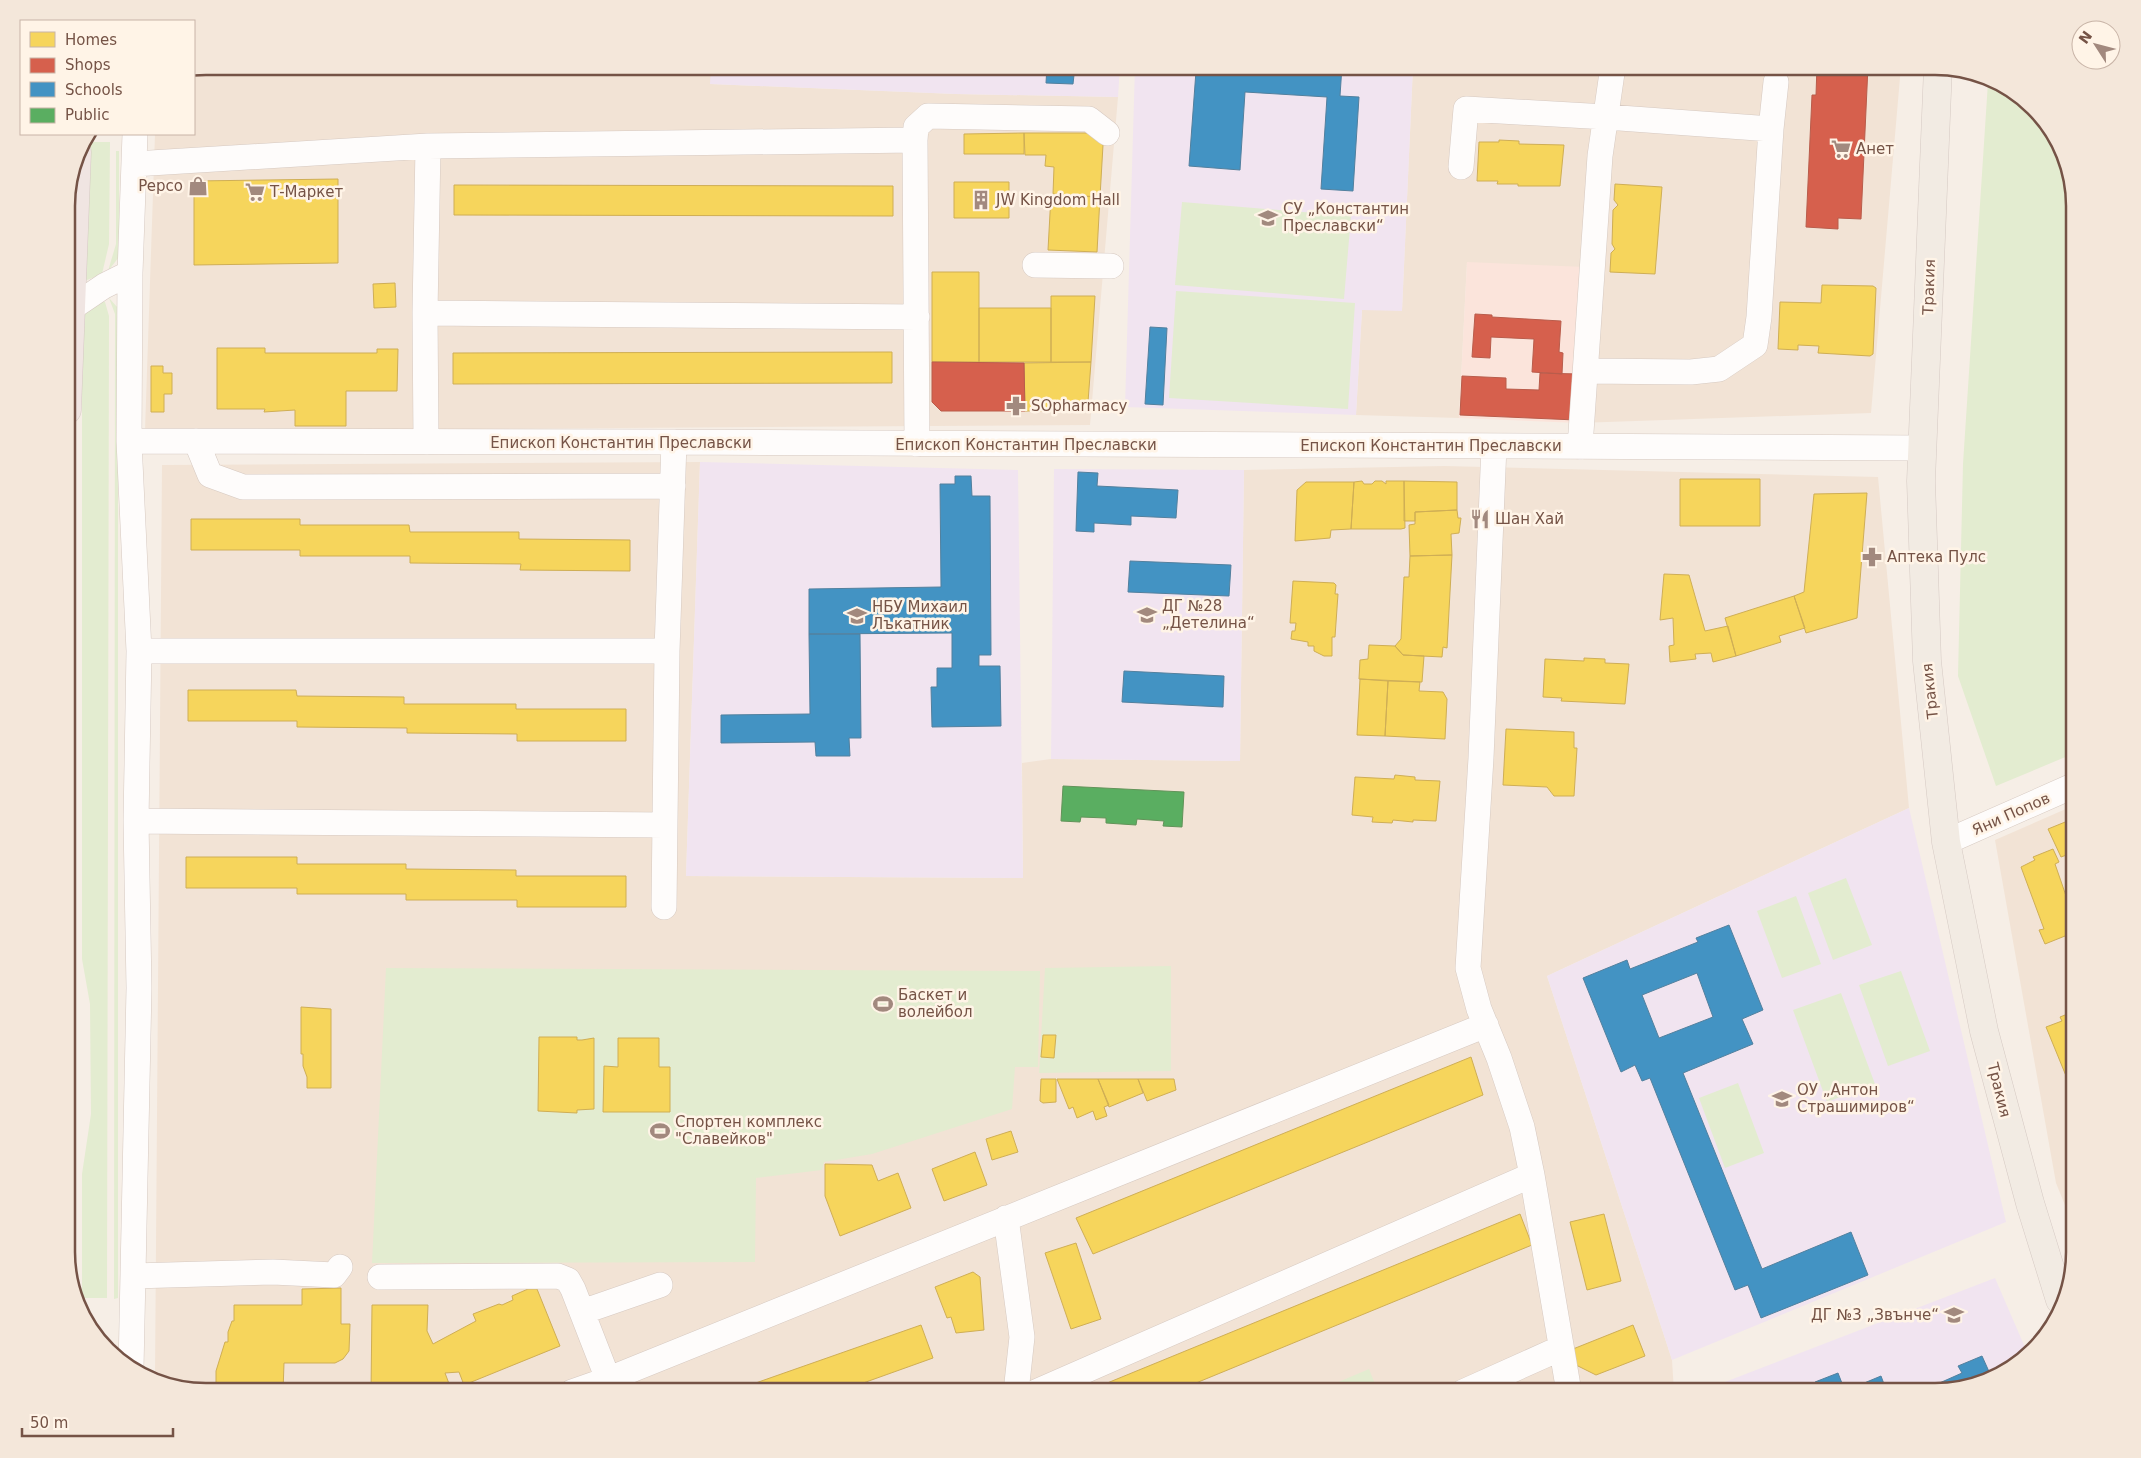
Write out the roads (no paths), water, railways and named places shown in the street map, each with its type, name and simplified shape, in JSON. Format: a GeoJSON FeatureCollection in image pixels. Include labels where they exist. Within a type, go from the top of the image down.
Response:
{"type":"FeatureCollection","features":[{"type":"Feature","properties":{"kind":"main road","name":"Тракия"},"geometry":{"type":"LineString","coordinates":[[1938,75],[1922,481],[1926,661],[1946,842],[1984,1031],[2027,1194],[2059,1295]]}},
{"type":"Feature","properties":{"kind":"street"},"geometry":{"type":"LineString","coordinates":[[1580,447],[1600,156],[1612,75]]}},
{"type":"Feature","properties":{"kind":"street"},"geometry":{"type":"LineString","coordinates":[[1586,371],[1691,372],[1719,369],[1754,344],[1759,317],[1770,129],[1776,82]]}},
{"type":"Feature","properties":{"kind":"street"},"geometry":{"type":"LineString","coordinates":[[1461,167],[1466,109],[1770,129]]}},
{"type":"Feature","properties":{"kind":"street"},"geometry":{"type":"LineString","coordinates":[[917,444],[914,140],[916,127],[928,116],[1089,119],[1107,133]]}},
{"type":"Feature","properties":{"kind":"street"},"geometry":{"type":"LineString","coordinates":[[131,1360],[139,988],[136,821],[138,651],[130,441],[130,273],[135,135]]}},
{"type":"Feature","properties":{"kind":"street"},"geometry":{"type":"LineString","coordinates":[[134,164],[428,146],[914,140]]}},
{"type":"Feature","properties":{"kind":"street"},"geometry":{"type":"LineString","coordinates":[[426,442],[425,313],[428,146]]}},
{"type":"Feature","properties":{"kind":"street"},"geometry":{"type":"LineString","coordinates":[[1034,265],[1110,266]]}},
{"type":"Feature","properties":{"kind":"street"},"geometry":{"type":"LineString","coordinates":[[75,306],[104,286],[130,273]]}},
{"type":"Feature","properties":{"kind":"street"},"geometry":{"type":"LineString","coordinates":[[425,313],[917,317]]}},
{"type":"Feature","properties":{"kind":"street","name":"Епископ Константин Преславски"},"geometry":{"type":"LineString","coordinates":[[130,441],[1923,448]]}},
{"type":"Feature","properties":{"kind":"street"},"geometry":{"type":"LineString","coordinates":[[196,441],[210,475],[243,487],[673,486]]}},
{"type":"Feature","properties":{"kind":"street"},"geometry":{"type":"LineString","coordinates":[[664,907],[667,651],[674,442]]}},
{"type":"Feature","properties":{"kind":"street"},"geometry":{"type":"LineString","coordinates":[[1494,446],[1481,748],[1468,968],[1479,1009],[1500,1058],[1522,1127],[1567,1383]]}},
{"type":"Feature","properties":{"kind":"street"},"geometry":{"type":"LineString","coordinates":[[138,651],[667,651]]}},
{"type":"Feature","properties":{"kind":"street","name":"Яни Попов"},"geometry":{"type":"LineString","coordinates":[[1946,842],[2066,789]]}},
{"type":"Feature","properties":{"kind":"street"},"geometry":{"type":"LineString","coordinates":[[136,821],[665,825]]}},
{"type":"Feature","properties":{"kind":"street"},"geometry":{"type":"LineString","coordinates":[[616,1383],[1006,1218],[1486,1025]]}},
{"type":"Feature","properties":{"kind":"street"},"geometry":{"type":"LineString","coordinates":[[1057,1383],[1532,1175]]}},
{"type":"Feature","properties":{"kind":"street"},"geometry":{"type":"LineString","coordinates":[[1006,1218],[1022,1337],[1017,1383]]}},
{"type":"Feature","properties":{"kind":"street"},"geometry":{"type":"LineString","coordinates":[[133,1276],[273,1272],[334,1275],[340,1267]]}},
{"type":"Feature","properties":{"kind":"street"},"geometry":{"type":"LineString","coordinates":[[380,1277],[558,1276],[568,1280],[610,1383]]}},
{"type":"Feature","properties":{"kind":"street"},"geometry":{"type":"LineString","coordinates":[[582,1312],[660,1285]]}},
{"type":"Feature","properties":{"kind":"street"},"geometry":{"type":"LineString","coordinates":[[1483,1383],[1561,1348]]}},
{"type":"Feature","properties":{"kind":"place","name":"Анет"},"geometry":{"type":"Point","coordinates":[1841,149]}},
{"type":"Feature","properties":{"kind":"place","name":"Pepco"},"geometry":{"type":"Point","coordinates":[198,186]}},
{"type":"Feature","properties":{"kind":"place","name":"Т-Маркет"},"geometry":{"type":"Point","coordinates":[255,192]}},
{"type":"Feature","properties":{"kind":"place","name":"JW Kingdom Hall"},"geometry":{"type":"Point","coordinates":[981,200]}},
{"type":"Feature","properties":{"kind":"place","name":"СУ „Константин Преславски“"},"geometry":{"type":"Point","coordinates":[1268,218]}},
{"type":"Feature","properties":{"kind":"place","name":"SOpharmacy"},"geometry":{"type":"Point","coordinates":[1016,406]}},
{"type":"Feature","properties":{"kind":"place","name":"Шан Хай"},"geometry":{"type":"Point","coordinates":[1480,519]}},
{"type":"Feature","properties":{"kind":"place","name":"Аптека Пулс"},"geometry":{"type":"Point","coordinates":[1872,557]}},
{"type":"Feature","properties":{"kind":"place","name":"ДГ №28 „Детелина“"},"geometry":{"type":"Point","coordinates":[1147,615]}},
{"type":"Feature","properties":{"kind":"place","name":"НБУ Михаил Лъкатник"},"geometry":{"type":"Point","coordinates":[857,616]}},
{"type":"Feature","properties":{"kind":"place","name":"Баскет и волейбол"},"geometry":{"type":"Point","coordinates":[883,1004]}},
{"type":"Feature","properties":{"kind":"place","name":"ОУ „Антон Страшимиров“"},"geometry":{"type":"Point","coordinates":[1782,1099]}},
{"type":"Feature","properties":{"kind":"place","name":"Спортен комплекс \"Славейков\""},"geometry":{"type":"Point","coordinates":[660,1131]}},
{"type":"Feature","properties":{"kind":"place","name":"ДГ №3 „Звънче“"},"geometry":{"type":"Point","coordinates":[1954,1315]}}]}
